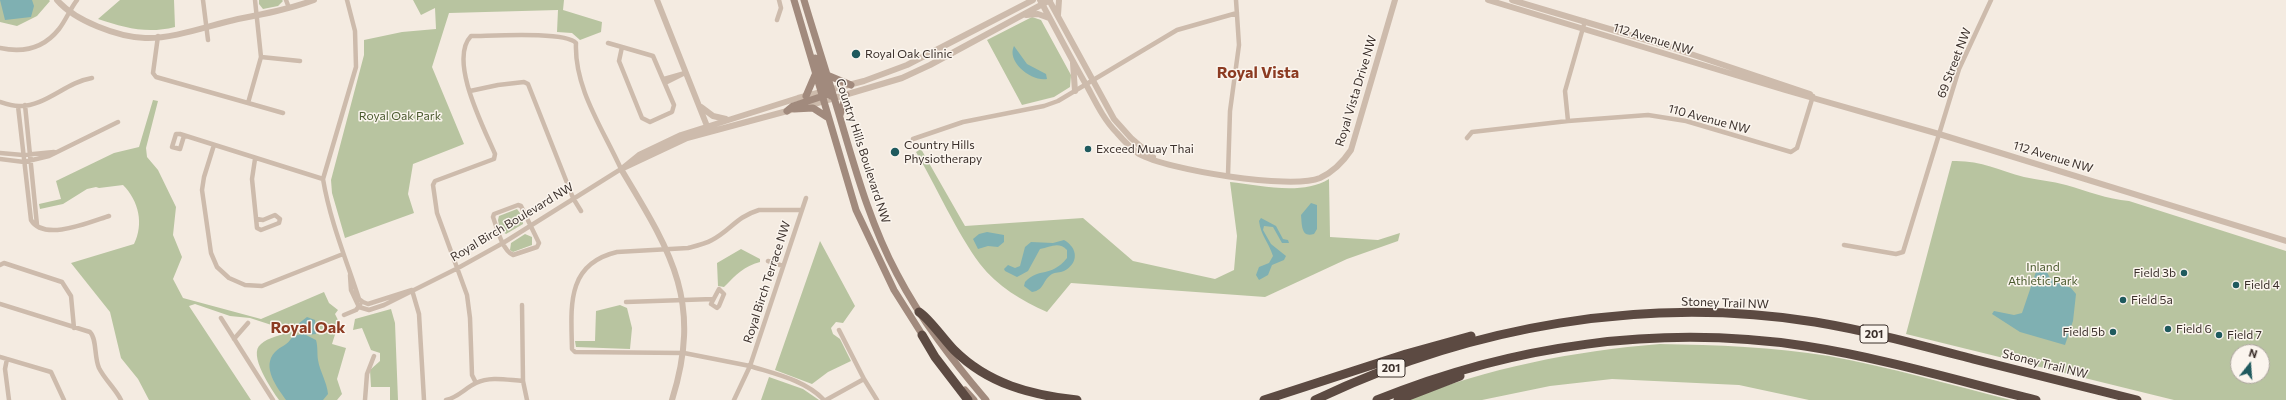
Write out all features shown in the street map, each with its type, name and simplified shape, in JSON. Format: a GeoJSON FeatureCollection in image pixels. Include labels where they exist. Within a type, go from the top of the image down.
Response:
{"type":"FeatureCollection","features":[{"type":"Feature","properties":{"kind":"highway"},"geometry":{"type":"LineString","coordinates":[[919,312],[958,354],[994,379],[1027,392],[1077,400]]}},
{"type":"Feature","properties":{"kind":"highway","name":"Stoney Trail NW"},"geometry":{"type":"LineString","coordinates":[[1315,400],[1382,370],[1480,340],[1545,325],[1604,316],[1679,313],[1728,314],[1814,322],[1912,342],[2137,400]]}},
{"type":"Feature","properties":{"kind":"highway"},"geometry":{"type":"LineString","coordinates":[[1264,400],[1413,352],[1481,334],[1544,321],[1589,315],[1604,316]]}},
{"type":"Feature","properties":{"kind":"highway"},"geometry":{"type":"LineString","coordinates":[[922,334],[935,356],[968,400]]}},
{"type":"Feature","properties":{"kind":"highway","name":"201"},"geometry":{"type":"LineString","coordinates":[[1377,400],[1436,378],[1495,361],[1580,344],[1624,340],[1698,337],[1742,340],[1839,352],[2036,400]]}},
{"type":"Feature","properties":{"kind":"highway"},"geometry":{"type":"LineString","coordinates":[[1398,400],[1488,367],[1495,361]]}},
{"type":"Feature","properties":{"kind":"main road","name":"Country Hills Boulevard NW"},"geometry":{"type":"LineString","coordinates":[[794,0],[815,75],[840,117],[872,219],[897,273],[919,312],[949,356],[986,400]]}},
{"type":"Feature","properties":{"kind":"main road","name":"Country Hills Boulevard NW"},"geometry":{"type":"LineString","coordinates":[[804,0],[827,75],[828,118],[856,210],[890,283],[922,334],[974,400]]}},
{"type":"Feature","properties":{"kind":"main road"},"geometry":{"type":"LineString","coordinates":[[787,111],[793,106],[827,95],[815,57],[809,50]]}},
{"type":"Feature","properties":{"kind":"main road"},"geometry":{"type":"LineString","coordinates":[[806,96],[815,75]]}},
{"type":"Feature","properties":{"kind":"main road"},"geometry":{"type":"LineString","coordinates":[[827,75],[850,85]]}},
{"type":"Feature","properties":{"kind":"main road"},"geometry":{"type":"LineString","coordinates":[[840,117],[846,95]]}},
{"type":"Feature","properties":{"kind":"main road"},"geometry":{"type":"LineString","coordinates":[[794,109],[813,108],[820,111],[828,118]]}},
{"type":"Feature","properties":{"kind":"street"},"geometry":{"type":"LineString","coordinates":[[58,0],[69,11],[84,20],[125,34],[146,38],[257,16],[314,0]]}},
{"type":"Feature","properties":{"kind":"street"},"geometry":{"type":"LineString","coordinates":[[0,48],[13,51],[26,50],[40,45],[60,29],[69,11],[77,0]]}},
{"type":"Feature","properties":{"kind":"street"},"geometry":{"type":"LineString","coordinates":[[203,0],[205,27],[208,40]]}},
{"type":"Feature","properties":{"kind":"street"},"geometry":{"type":"LineString","coordinates":[[248,103],[261,57],[255,0]]}},
{"type":"Feature","properties":{"kind":"street"},"geometry":{"type":"LineString","coordinates":[[286,0],[289,8]]}},
{"type":"Feature","properties":{"kind":"street"},"geometry":{"type":"LineString","coordinates":[[347,0],[355,31],[356,67],[323,179],[326,198],[350,276],[359,299],[363,302]]}},
{"type":"Feature","properties":{"kind":"street"},"geometry":{"type":"LineString","coordinates":[[657,0],[707,126]]}},
{"type":"Feature","properties":{"kind":"street"},"geometry":{"type":"LineString","coordinates":[[777,20],[781,8],[779,0]]}},
{"type":"Feature","properties":{"kind":"street"},"geometry":{"type":"LineString","coordinates":[[827,95],[916,61],[1025,2],[1033,0]]}},
{"type":"Feature","properties":{"kind":"street"},"geometry":{"type":"LineString","coordinates":[[827,95],[846,95],[914,73],[1022,15],[1041,2],[1049,0]]}},
{"type":"Feature","properties":{"kind":"street","name":"Royal Vista Drive NW"},"geometry":{"type":"LineString","coordinates":[[1049,0],[1093,81],[1120,125],[1155,160]]}},
{"type":"Feature","properties":{"kind":"street"},"geometry":{"type":"LineString","coordinates":[[1059,0],[1059,18]]}},
{"type":"Feature","properties":{"kind":"street"},"geometry":{"type":"LineString","coordinates":[[1228,175],[1230,111],[1239,52],[1236,0]]}},
{"type":"Feature","properties":{"kind":"street","name":"Royal Vista Drive NW"},"geometry":{"type":"LineString","coordinates":[[1041,2],[1102,113],[1116,133],[1139,153],[1180,168],[1228,175],[1304,182],[1325,175],[1343,161],[1351,150],[1395,0]]}},
{"type":"Feature","properties":{"kind":"street","name":"112 Avenue NW"},"geometry":{"type":"LineString","coordinates":[[1488,0],[1785,90],[1813,96],[1939,134],[2286,241]]}},
{"type":"Feature","properties":{"kind":"street","name":"112 Avenue NW"},"geometry":{"type":"LineString","coordinates":[[1512,0],[1670,47],[1804,91],[1813,96]]}},
{"type":"Feature","properties":{"kind":"street","name":"69 Street NW"},"geometry":{"type":"LineString","coordinates":[[1844,245],[1896,254],[1903,252],[1959,69],[1991,0]]}},
{"type":"Feature","properties":{"kind":"street"},"geometry":{"type":"LineString","coordinates":[[913,139],[963,122],[1044,106],[1093,81],[1177,30],[1237,13]]}},
{"type":"Feature","properties":{"kind":"street"},"geometry":{"type":"LineString","coordinates":[[1022,15],[1035,14],[1049,18]]}},
{"type":"Feature","properties":{"kind":"street"},"geometry":{"type":"LineString","coordinates":[[1568,121],[1564,92],[1585,21]]}},
{"type":"Feature","properties":{"kind":"street"},"geometry":{"type":"LineString","coordinates":[[476,383],[472,375],[470,318],[467,296],[437,213],[433,185],[435,181],[494,159],[495,154],[470,91],[463,65],[466,42],[471,36],[548,35],[573,39],[576,43],[576,60],[579,78],[621,169],[667,249],[677,274],[682,299],[684,353],[672,400]]}},
{"type":"Feature","properties":{"kind":"street"},"geometry":{"type":"LineString","coordinates":[[158,36],[153,73],[156,77],[283,113]]}},
{"type":"Feature","properties":{"kind":"street"},"geometry":{"type":"LineString","coordinates":[[608,43],[622,47],[653,56],[674,105],[672,112],[650,122],[642,118],[619,61],[622,47]]}},
{"type":"Feature","properties":{"kind":"street"},"geometry":{"type":"LineString","coordinates":[[261,57],[300,61]]}},
{"type":"Feature","properties":{"kind":"street"},"geometry":{"type":"LineString","coordinates":[[1073,61],[1075,91]]}},
{"type":"Feature","properties":{"kind":"street"},"geometry":{"type":"LineString","coordinates":[[664,81],[685,73]]}},
{"type":"Feature","properties":{"kind":"street"},"geometry":{"type":"LineString","coordinates":[[0,102],[22,106],[43,100],[81,80],[92,78]]}},
{"type":"Feature","properties":{"kind":"street"},"geometry":{"type":"LineString","coordinates":[[470,91],[498,85],[524,82],[528,84],[573,198],[581,211]]}},
{"type":"Feature","properties":{"kind":"street","name":"Royal Birch Boulevard NW"},"geometry":{"type":"LineString","coordinates":[[359,307],[369,310],[405,296],[412,290],[458,268],[503,243],[621,169],[639,155],[663,142],[728,119],[806,96],[827,95]]}},
{"type":"Feature","properties":{"kind":"street","name":"Royal Birch Boulevard NW"},"geometry":{"type":"LineString","coordinates":[[621,169],[693,137],[794,109],[827,95]]}},
{"type":"Feature","properties":{"kind":"street","name":"110 Avenue NW"},"geometry":{"type":"LineString","coordinates":[[1467,138],[1472,132],[1633,115],[1672,118],[1791,152],[1797,148],[1813,96]]}},
{"type":"Feature","properties":{"kind":"street"},"geometry":{"type":"LineString","coordinates":[[698,104],[713,116],[728,119]]}},
{"type":"Feature","properties":{"kind":"street"},"geometry":{"type":"LineString","coordinates":[[22,106],[32,162],[37,225]]}},
{"type":"Feature","properties":{"kind":"street"},"geometry":{"type":"LineString","coordinates":[[22,106],[23,155],[31,220],[34,224],[40,228],[56,230],[109,216]]}},
{"type":"Feature","properties":{"kind":"street"},"geometry":{"type":"LineString","coordinates":[[0,159],[32,162],[50,156],[54,152],[118,122]]}},
{"type":"Feature","properties":{"kind":"street"},"geometry":{"type":"LineString","coordinates":[[184,136],[323,179]]}},
{"type":"Feature","properties":{"kind":"street"},"geometry":{"type":"LineString","coordinates":[[214,145],[204,177],[202,190],[210,253],[217,267],[230,278],[245,285],[262,286],[343,254]]}},
{"type":"Feature","properties":{"kind":"street"},"geometry":{"type":"LineString","coordinates":[[0,153],[23,155],[54,152]]}},
{"type":"Feature","properties":{"kind":"street"},"geometry":{"type":"LineString","coordinates":[[255,159],[252,179],[257,228],[261,230],[279,223],[280,219],[275,215],[263,220],[257,219]]}},
{"type":"Feature","properties":{"kind":"street"},"geometry":{"type":"LineString","coordinates":[[802,210],[806,198]]}},
{"type":"Feature","properties":{"kind":"street"},"geometry":{"type":"LineString","coordinates":[[518,205],[521,206],[530,226],[539,243],[537,247],[513,255],[509,254],[503,243],[493,217],[494,214],[518,205]]}},
{"type":"Feature","properties":{"kind":"street","name":"Royal Birch Terrace NW"},"geometry":{"type":"LineString","coordinates":[[684,353],[575,352],[572,349],[574,293],[580,275],[587,265],[605,255],[617,252],[688,248],[712,240],[740,217],[759,210],[802,210],[750,366],[734,400]]}},
{"type":"Feature","properties":{"kind":"street"},"geometry":{"type":"LineString","coordinates":[[768,261],[783,266]]}},
{"type":"Feature","properties":{"kind":"street"},"geometry":{"type":"LineString","coordinates":[[0,265],[4,263],[62,282],[71,296],[74,328]]}},
{"type":"Feature","properties":{"kind":"street"},"geometry":{"type":"LineString","coordinates":[[350,276],[351,290],[359,307]]}},
{"type":"Feature","properties":{"kind":"street"},"geometry":{"type":"LineString","coordinates":[[412,290],[419,314],[424,400]]}},
{"type":"Feature","properties":{"kind":"street","name":"Royal Birch Boulevard NW"},"geometry":{"type":"LineString","coordinates":[[344,315],[359,307],[363,302],[368,304],[403,291],[412,290]]}},
{"type":"Feature","properties":{"kind":"street"},"geometry":{"type":"LineString","coordinates":[[626,302],[713,299]]}},
{"type":"Feature","properties":{"kind":"street"},"geometry":{"type":"LineString","coordinates":[[0,304],[93,334],[94,351],[99,368],[121,400]]}},
{"type":"Feature","properties":{"kind":"street"},"geometry":{"type":"LineString","coordinates":[[522,305],[523,381],[526,400]]}},
{"type":"Feature","properties":{"kind":"street"},"geometry":{"type":"LineString","coordinates":[[221,318],[273,400]]}},
{"type":"Feature","properties":{"kind":"street"},"geometry":{"type":"LineString","coordinates":[[234,339],[248,323]]}},
{"type":"Feature","properties":{"kind":"street"},"geometry":{"type":"LineString","coordinates":[[839,330],[864,379],[877,400]]}},
{"type":"Feature","properties":{"kind":"street"},"geometry":{"type":"LineString","coordinates":[[684,353],[750,366],[802,384],[816,392],[825,400],[864,379]]}},
{"type":"Feature","properties":{"kind":"street"},"geometry":{"type":"LineString","coordinates":[[365,400],[367,374],[374,356]]}},
{"type":"Feature","properties":{"kind":"street"},"geometry":{"type":"LineString","coordinates":[[0,357],[52,372],[64,400]]}},
{"type":"Feature","properties":{"kind":"street"},"geometry":{"type":"LineString","coordinates":[[7,359],[5,369],[9,400]]}},
{"type":"Feature","properties":{"kind":"street"},"geometry":{"type":"LineString","coordinates":[[446,400],[456,398],[476,383],[496,378],[523,381]]}},
{"type":"Feature","properties":{"kind":"green space"},"geometry":{"type":"Polygon","coordinates":[[[0,0],[50,1],[37,16],[17,26],[0,22],[0,0]]]}},
{"type":"Feature","properties":{"kind":"green space"},"geometry":{"type":"Polygon","coordinates":[[[120,0],[174,0],[175,27],[145,30],[117,25],[98,19],[120,0]]]}},
{"type":"Feature","properties":{"kind":"green space"},"geometry":{"type":"Polygon","coordinates":[[[259,0],[283,1],[278,6],[263,9],[259,4],[259,0]]]}},
{"type":"Feature","properties":{"kind":"green space","name":"Royal Oak Park"},"geometry":{"type":"Polygon","coordinates":[[[413,0],[564,0],[563,10],[602,22],[601,32],[580,40],[572,33],[557,32],[558,10],[449,13],[432,67],[464,144],[413,164],[408,194],[414,213],[345,238],[332,193],[331,180],[364,55],[364,40],[402,32],[436,29],[435,8],[421,15],[413,0]]]}},
{"type":"Feature","properties":{"kind":"green space"},"geometry":{"type":"Polygon","coordinates":[[[1032,17],[1041,20],[1071,75],[1070,87],[1054,97],[1022,105],[987,40],[1032,17]]]}},
{"type":"Feature","properties":{"kind":"green space"},"geometry":{"type":"Polygon","coordinates":[[[153,100],[158,101],[146,148],[147,157],[158,170],[176,207],[173,235],[182,257],[173,279],[183,298],[261,319],[324,292],[329,303],[338,310],[335,314],[339,322],[332,344],[346,348],[337,379],[342,394],[337,400],[279,400],[262,372],[257,356],[257,349],[267,340],[290,331],[250,318],[230,316],[195,304],[189,306],[251,400],[149,400],[138,379],[121,358],[110,312],[71,263],[134,244],[139,229],[139,221],[133,198],[123,185],[87,189],[63,204],[40,209],[39,204],[61,199],[56,181],[114,153],[139,147],[153,100]]]}},
{"type":"Feature","properties":{"kind":"green space"},"geometry":{"type":"Polygon","coordinates":[[[921,149],[965,226],[1083,218],[1133,261],[1215,279],[1234,270],[1237,236],[1230,182],[1267,187],[1293,188],[1318,184],[1329,179],[1330,237],[1378,240],[1400,233],[1398,241],[1347,259],[1265,297],[1071,283],[1047,312],[1010,292],[994,279],[980,264],[971,252],[955,224],[916,152],[921,149]]]}},
{"type":"Feature","properties":{"kind":"green space","name":"Inland Athletic Park"},"geometry":{"type":"Polygon","coordinates":[[[1952,161],[1971,162],[1989,166],[2024,177],[2061,184],[2105,197],[2129,201],[2286,251],[2286,400],[2174,400],[1906,334],[1952,161]]]}},
{"type":"Feature","properties":{"kind":"green space"},"geometry":{"type":"Polygon","coordinates":[[[517,209],[523,217],[523,224],[506,234],[500,230],[498,220],[499,216],[517,209]]]}},
{"type":"Feature","properties":{"kind":"green space"},"geometry":{"type":"Polygon","coordinates":[[[525,234],[532,237],[532,245],[513,252],[510,250],[511,243],[525,234]]]}},
{"type":"Feature","properties":{"kind":"green space"},"geometry":{"type":"Polygon","coordinates":[[[820,241],[855,306],[843,323],[836,322],[831,328],[833,334],[840,339],[851,361],[828,372],[812,384],[775,370],[820,241]]]}},
{"type":"Feature","properties":{"kind":"green space"},"geometry":{"type":"Polygon","coordinates":[[[741,249],[760,259],[760,262],[736,275],[724,287],[718,286],[717,263],[741,249]]]}},
{"type":"Feature","properties":{"kind":"green space"},"geometry":{"type":"Polygon","coordinates":[[[620,305],[627,308],[632,328],[630,349],[576,347],[575,341],[595,341],[596,311],[620,305]]]}},
{"type":"Feature","properties":{"kind":"green space"},"geometry":{"type":"Polygon","coordinates":[[[391,309],[395,323],[398,400],[390,400],[390,387],[371,387],[370,370],[380,361],[380,353],[371,350],[362,328],[353,330],[355,319],[391,309]]]}},
{"type":"Feature","properties":{"kind":"green space"},"geometry":{"type":"Polygon","coordinates":[[[1660,344],[1745,347],[1787,350],[1829,356],[1898,371],[2011,400],[1809,400],[1739,385],[1612,379],[1550,386],[1482,400],[1407,400],[1468,379],[1531,363],[1595,351],[1660,344]]]}},
{"type":"Feature","properties":{"kind":"green space"},"geometry":{"type":"Polygon","coordinates":[[[769,377],[803,389],[819,400],[761,400],[769,377]]]}},
{"type":"Feature","properties":{"kind":"water"},"geometry":{"type":"Polygon","coordinates":[[[0,0],[32,0],[34,6],[31,17],[5,20],[0,0]]]}},
{"type":"Feature","properties":{"kind":"water"},"geometry":{"type":"Polygon","coordinates":[[[1014,46],[1027,64],[1046,74],[1047,79],[1034,77],[1022,70],[1014,58],[1014,46]]]}},
{"type":"Feature","properties":{"kind":"water"},"geometry":{"type":"Polygon","coordinates":[[[1311,203],[1317,205],[1317,229],[1314,234],[1310,235],[1303,230],[1301,215],[1311,203]]]}},
{"type":"Feature","properties":{"kind":"water"},"geometry":{"type":"Polygon","coordinates":[[[1261,218],[1276,226],[1283,239],[1288,240],[1289,243],[1282,243],[1273,227],[1264,226],[1263,230],[1271,244],[1286,256],[1284,260],[1272,265],[1268,275],[1259,280],[1256,275],[1259,267],[1269,263],[1273,256],[1261,231],[1259,221],[1261,218]]]}},
{"type":"Feature","properties":{"kind":"water"},"geometry":{"type":"Polygon","coordinates":[[[987,232],[1004,235],[1004,242],[998,247],[988,246],[978,249],[973,239],[979,234],[987,232]]]}},
{"type":"Feature","properties":{"kind":"water"},"geometry":{"type":"Polygon","coordinates":[[[1064,240],[1069,243],[1074,251],[1075,256],[1072,264],[1064,271],[1049,276],[1036,291],[1032,292],[1024,286],[1025,282],[1030,277],[1056,268],[1061,264],[1067,258],[1067,250],[1064,247],[1054,245],[1040,249],[1028,271],[1017,277],[1005,271],[1004,269],[1008,265],[1015,268],[1020,266],[1025,247],[1031,242],[1053,243],[1064,240]]]}},
{"type":"Feature","properties":{"kind":"water"},"geometry":{"type":"Polygon","coordinates":[[[2039,263],[2045,268],[2050,278],[2071,288],[2076,294],[2073,321],[2065,345],[2020,332],[1992,314],[1994,311],[2014,315],[2022,313],[2039,263]]]}},
{"type":"Feature","properties":{"kind":"water"},"geometry":{"type":"Polygon","coordinates":[[[307,317],[315,320],[316,334],[306,335],[316,340],[318,360],[328,394],[323,400],[286,400],[272,377],[270,370],[271,358],[277,350],[286,344],[293,336],[303,334],[298,324],[307,317]]]}},
{"type":"Feature","properties":{"kind":"place","name":"Royal Oak Clinic"},"geometry":{"type":"Point","coordinates":[856,54]}},
{"type":"Feature","properties":{"kind":"place","name":"Exceed Muay Thai"},"geometry":{"type":"Point","coordinates":[1088,149]}},
{"type":"Feature","properties":{"kind":"place","name":"Country Hills Physiotherapy"},"geometry":{"type":"Point","coordinates":[895,152]}},
{"type":"Feature","properties":{"kind":"place","name":"Field 3b"},"geometry":{"type":"Point","coordinates":[2184,273]}},
{"type":"Feature","properties":{"kind":"place","name":"Field 4"},"geometry":{"type":"Point","coordinates":[2236,285]}},
{"type":"Feature","properties":{"kind":"place","name":"Field 5a"},"geometry":{"type":"Point","coordinates":[2123,300]}},
{"type":"Feature","properties":{"kind":"place","name":"Field 6"},"geometry":{"type":"Point","coordinates":[2168,329]}},
{"type":"Feature","properties":{"kind":"place","name":"Field 5b"},"geometry":{"type":"Point","coordinates":[2113,332]}},
{"type":"Feature","properties":{"kind":"place","name":"Field 7"},"geometry":{"type":"Point","coordinates":[2219,335]}},
{"type":"Feature","properties":{"kind":"district","name":"Royal Vista"},"geometry":{"type":"Point","coordinates":[1258,73]}},
{"type":"Feature","properties":{"kind":"district","name":"Royal Oak"},"geometry":{"type":"Point","coordinates":[308,328]}}]}
